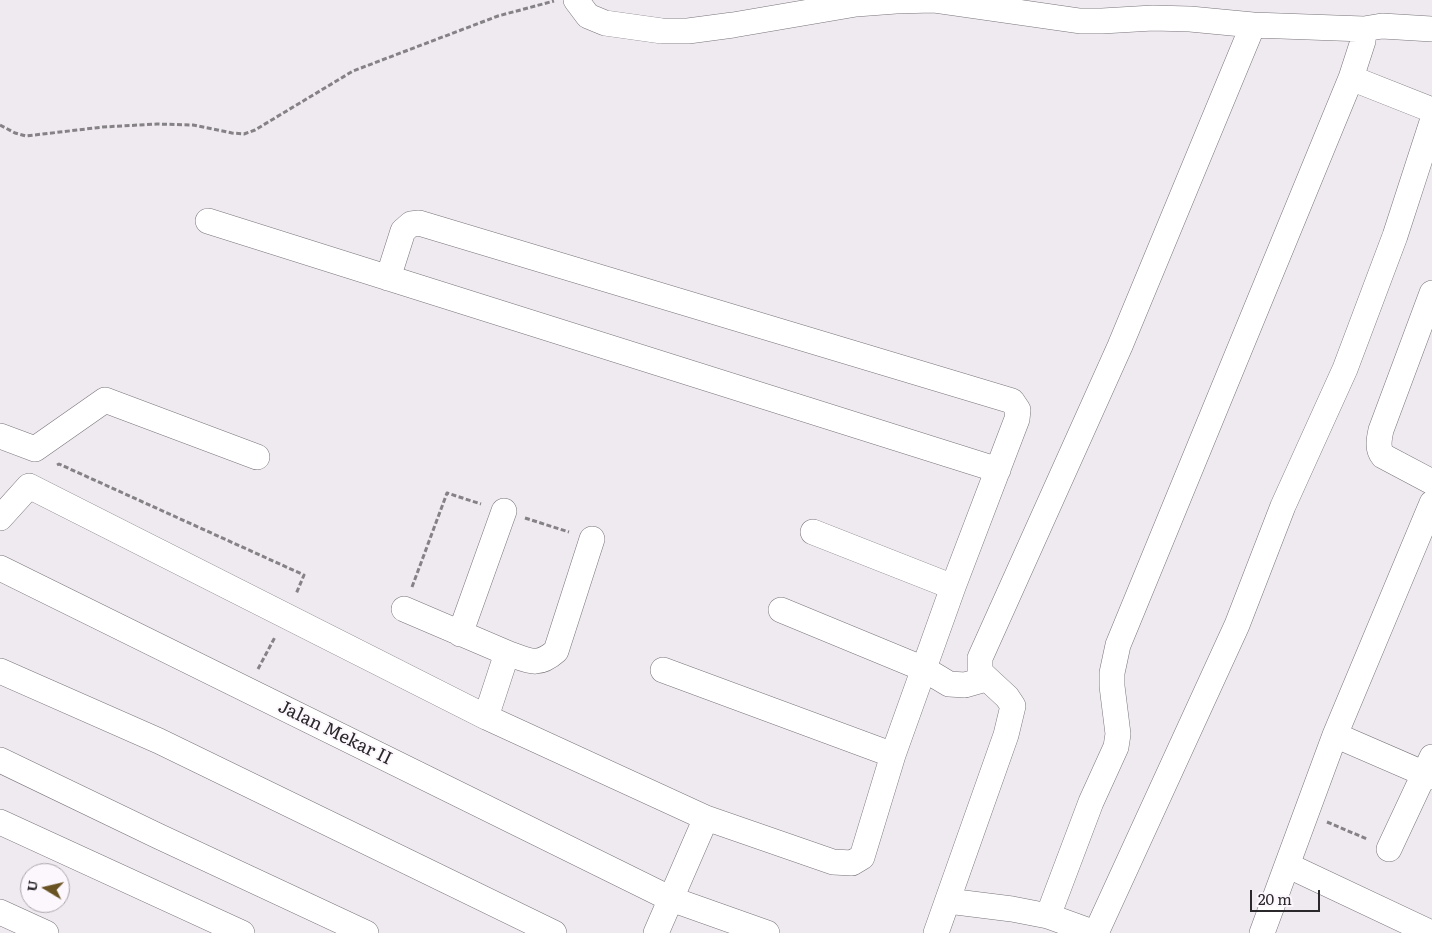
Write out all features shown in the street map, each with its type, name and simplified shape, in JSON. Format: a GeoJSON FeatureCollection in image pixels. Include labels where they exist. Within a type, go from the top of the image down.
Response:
{"type":"FeatureCollection","features":[{"type":"Feature","properties":{"kind":"street"},"geometry":{"type":"LineString","coordinates":[[573,3],[588,16],[605,23],[662,31],[688,31],[733,25],[856,4],[933,0],[1080,20],[1110,21],[1153,18],[1253,25],[1364,29],[1382,26],[1432,29]]}},
{"type":"Feature","properties":{"kind":"street"},"geometry":{"type":"LineString","coordinates":[[936,933],[1006,735],[1014,706],[980,672],[980,658],[1120,346],[1253,25]]}},
{"type":"Feature","properties":{"kind":"street"},"geometry":{"type":"LineString","coordinates":[[1048,916],[1091,802],[1116,747],[1118,734],[1112,673],[1118,645],[1351,78],[1363,41],[1364,29]]}},
{"type":"Feature","properties":{"kind":"street"},"geometry":{"type":"LineString","coordinates":[[1351,78],[1432,110]]}},
{"type":"Feature","properties":{"kind":"street"},"geometry":{"type":"LineString","coordinates":[[948,901],[1012,909],[1048,916],[1096,933],[1236,625],[1283,506],[1345,369],[1395,236],[1432,122]]}},
{"type":"Feature","properties":{"kind":"street"},"geometry":{"type":"LineString","coordinates":[[208,221],[998,470]]}},
{"type":"Feature","properties":{"kind":"street"},"geometry":{"type":"LineString","coordinates":[[0,518],[29,486],[486,717],[706,818],[833,862],[852,863],[862,857],[893,755],[953,587],[1017,419],[1018,410],[1012,401],[419,223],[411,224],[403,230],[388,278]]}},
{"type":"Feature","properties":{"kind":"street"},"geometry":{"type":"LineString","coordinates":[[1432,293],[1381,430],[1379,443],[1380,453],[1383,456],[1432,482]]}},
{"type":"Feature","properties":{"kind":"street"},"geometry":{"type":"LineString","coordinates":[[0,436],[35,449],[105,400],[257,457]]}},
{"type":"Feature","properties":{"kind":"street"},"geometry":{"type":"LineString","coordinates":[[1262,933],[1335,735],[1432,503]]}},
{"type":"Feature","properties":{"kind":"street"},"geometry":{"type":"LineString","coordinates":[[460,634],[504,511]]}},
{"type":"Feature","properties":{"kind":"street"},"geometry":{"type":"LineString","coordinates":[[813,532],[953,587]]}},
{"type":"Feature","properties":{"kind":"street"},"geometry":{"type":"LineString","coordinates":[[404,609],[507,653],[536,662],[547,659],[556,651],[592,540]]}},
{"type":"Feature","properties":{"kind":"street","name":"Jalan Mekar II"},"geometry":{"type":"LineString","coordinates":[[0,568],[671,899],[767,933]]}},
{"type":"Feature","properties":{"kind":"street"},"geometry":{"type":"LineString","coordinates":[[781,610],[924,669],[949,684],[965,685],[986,679]]}},
{"type":"Feature","properties":{"kind":"street"},"geometry":{"type":"LineString","coordinates":[[486,717],[507,653]]}},
{"type":"Feature","properties":{"kind":"street"},"geometry":{"type":"LineString","coordinates":[[663,670],[893,755]]}},
{"type":"Feature","properties":{"kind":"street"},"geometry":{"type":"LineString","coordinates":[[0,671],[159,740],[554,933]]}},
{"type":"Feature","properties":{"kind":"street"},"geometry":{"type":"LineString","coordinates":[[1335,735],[1429,769],[1389,849]]}},
{"type":"Feature","properties":{"kind":"street"},"geometry":{"type":"LineString","coordinates":[[0,760],[366,933]]}},
{"type":"Feature","properties":{"kind":"street"},"geometry":{"type":"LineString","coordinates":[[656,933],[706,818]]}},
{"type":"Feature","properties":{"kind":"street"},"geometry":{"type":"LineString","coordinates":[[0,822],[242,933]]}},
{"type":"Feature","properties":{"kind":"street"},"geometry":{"type":"LineString","coordinates":[[1287,865],[1429,932]]}},
{"type":"Feature","properties":{"kind":"street"},"geometry":{"type":"LineString","coordinates":[[0,912],[46,933]]}},
{"type":"Feature","properties":{"kind":"path"},"geometry":{"type":"LineString","coordinates":[[0,125],[15,133],[26,136],[103,127],[158,124],[193,125],[244,134],[254,130],[353,71],[498,16],[573,3]]}},
{"type":"Feature","properties":{"kind":"path"},"geometry":{"type":"LineString","coordinates":[[29,486],[50,467],[59,464],[304,575],[286,616],[247,690]]}},
{"type":"Feature","properties":{"kind":"path"},"geometry":{"type":"LineString","coordinates":[[404,609],[446,494],[592,540]]}},
{"type":"Feature","properties":{"kind":"path"},"geometry":{"type":"LineString","coordinates":[[1306,813],[1389,849]]}}]}
